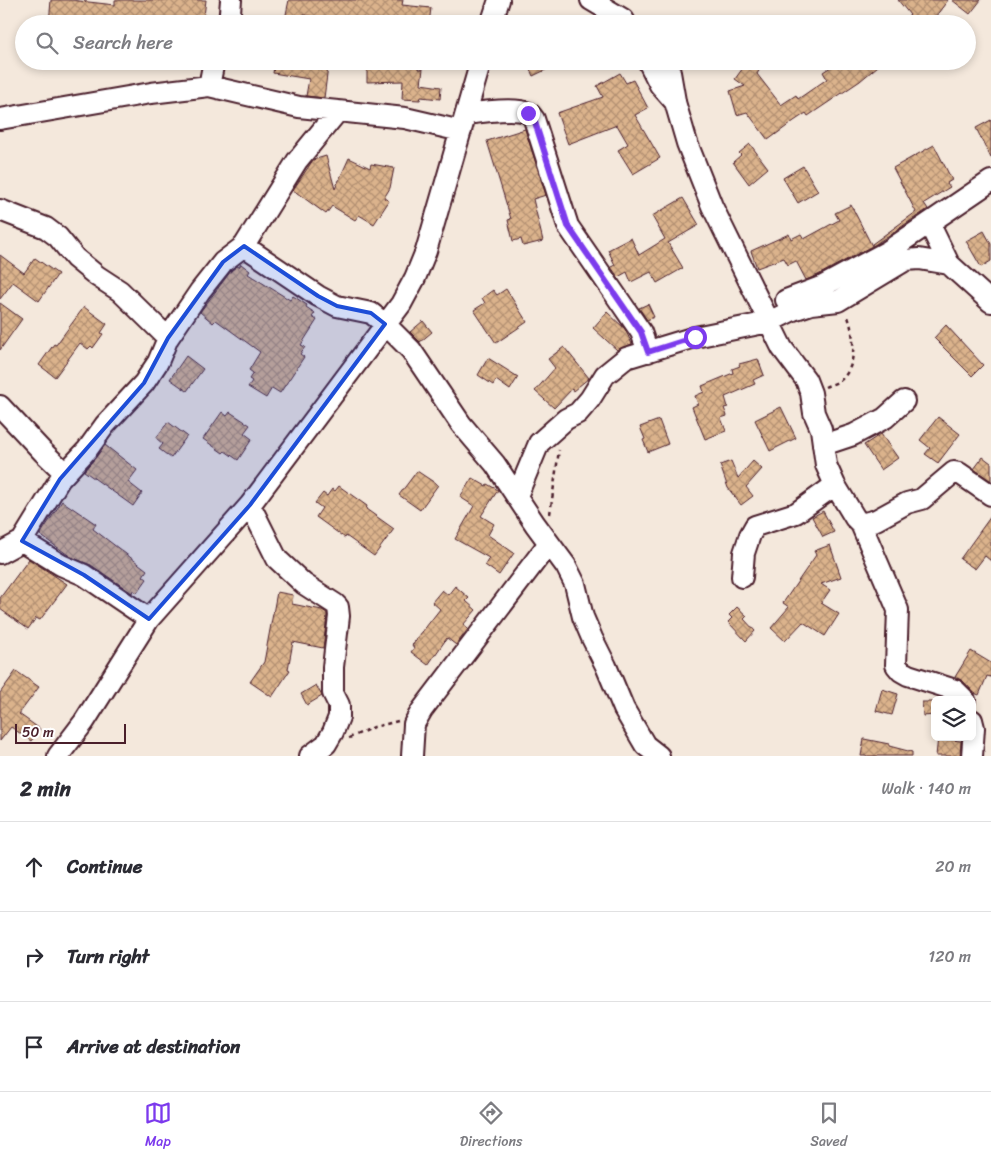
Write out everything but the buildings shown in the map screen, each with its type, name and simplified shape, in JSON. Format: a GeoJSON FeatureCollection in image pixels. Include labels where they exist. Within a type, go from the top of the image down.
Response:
{"type":"FeatureCollection","features":[{"type":"Feature","properties":{"kind":"street"},"geometry":{"type":"LineString","coordinates":[[230,15],[231,0]]}},
{"type":"Feature","properties":{"kind":"street"},"geometry":{"type":"LineString","coordinates":[[494,15],[499,0]]}},
{"type":"Feature","properties":{"kind":"street"},"geometry":{"type":"LineString","coordinates":[[591,0],[616,15]]}},
{"type":"Feature","properties":{"kind":"street"},"geometry":{"type":"LineString","coordinates":[[209,86],[212,70]]}},
{"type":"Feature","properties":{"kind":"street"},"geometry":{"type":"LineString","coordinates":[[58,756],[84,722],[149,619],[250,505],[401,304],[426,252],[478,70]]}},
{"type":"Feature","properties":{"kind":"street"},"geometry":{"type":"LineString","coordinates":[[652,70],[660,85],[675,102]]}},
{"type":"Feature","properties":{"kind":"street"},"geometry":{"type":"LineString","coordinates":[[670,70],[675,102],[687,142],[712,206],[782,348],[806,380],[811,393],[814,413],[821,429],[826,465],[835,485],[855,518],[861,524],[898,610],[896,665],[908,675],[955,690],[961,696]]}},
{"type":"Feature","properties":{"kind":"street"},"geometry":{"type":"LineString","coordinates":[[0,119],[150,93],[209,86],[300,107],[405,118],[463,122],[494,110],[528,113],[534,119],[568,226],[641,332],[648,352]]}},
{"type":"Feature","properties":{"kind":"street"},"geometry":{"type":"LineString","coordinates":[[0,553],[22,541],[53,488],[87,450],[105,425],[144,383],[158,362],[168,338],[200,291],[223,262],[244,246],[297,161],[338,111]]}},
{"type":"Feature","properties":{"kind":"street"},"geometry":{"type":"LineString","coordinates":[[766,315],[888,251],[991,181]]}},
{"type":"Feature","properties":{"kind":"street"},"geometry":{"type":"LineString","coordinates":[[0,210],[52,232],[74,258],[120,291],[168,338]]}},
{"type":"Feature","properties":{"kind":"street"},"geometry":{"type":"LineString","coordinates":[[929,223],[949,264],[991,302]]}},
{"type":"Feature","properties":{"kind":"street"},"geometry":{"type":"LineString","coordinates":[[244,246],[318,296],[337,306],[371,313],[411,350],[456,416],[495,464],[566,566],[575,584],[584,617],[624,709],[645,745],[655,754]]}},
{"type":"Feature","properties":{"kind":"street"},"geometry":{"type":"LineString","coordinates":[[517,496],[539,443],[566,419],[578,413],[590,399],[605,375],[626,358],[766,315],[793,310],[811,304],[838,301],[906,260],[919,259],[949,264]]}},
{"type":"Feature","properties":{"kind":"street"},"geometry":{"type":"LineString","coordinates":[[823,445],[853,435],[885,418],[904,401]]}},
{"type":"Feature","properties":{"kind":"street"},"geometry":{"type":"LineString","coordinates":[[0,406],[65,473]]}},
{"type":"Feature","properties":{"kind":"street"},"geometry":{"type":"LineString","coordinates":[[861,524],[876,520],[907,503],[922,499],[954,472],[960,473],[991,495]]}},
{"type":"Feature","properties":{"kind":"street"},"geometry":{"type":"LineString","coordinates":[[742,577],[744,553],[755,526],[796,513],[835,485]]}},
{"type":"Feature","properties":{"kind":"street"},"geometry":{"type":"LineString","coordinates":[[250,505],[277,559],[304,584],[338,607],[339,616],[333,667],[333,693],[339,705],[339,717],[327,750],[310,756]]}},
{"type":"Feature","properties":{"kind":"street"},"geometry":{"type":"LineString","coordinates":[[22,541],[61,565],[84,575],[149,619]]}},
{"type":"Feature","properties":{"kind":"street"},"geometry":{"type":"LineString","coordinates":[[412,756],[414,724],[422,710],[549,543]]}},
{"type":"Feature","properties":{"kind":"street"},"geometry":{"type":"LineString","coordinates":[[972,756],[973,741]]}},
{"type":"Feature","properties":{"kind":"path"},"geometry":{"type":"LineString","coordinates":[[811,393],[844,378],[853,352],[854,336],[850,322],[845,310],[838,301]]}},
{"type":"Feature","properties":{"kind":"path"},"geometry":{"type":"LineString","coordinates":[[549,543],[551,499],[558,450],[561,444]]}},
{"type":"Feature","properties":{"kind":"path"},"geometry":{"type":"LineString","coordinates":[[327,750],[332,744],[344,741],[386,723],[398,721],[414,724]]}},
{"type":"Feature","properties":{"kind":"highlighted area"},"geometry":{"type":"Polygon","coordinates":[[[244,246],[318,296],[337,306],[371,313],[385,324],[250,505],[149,619],[84,575],[22,541],[60,479],[144,383],[168,338],[223,262],[244,246]]]}},
{"type":"Feature","properties":{"kind":"route"},"geometry":{"type":"LineString","coordinates":[[528,113],[534,119],[568,226],[606,284],[641,332],[648,352],[695,337]]}}]}
